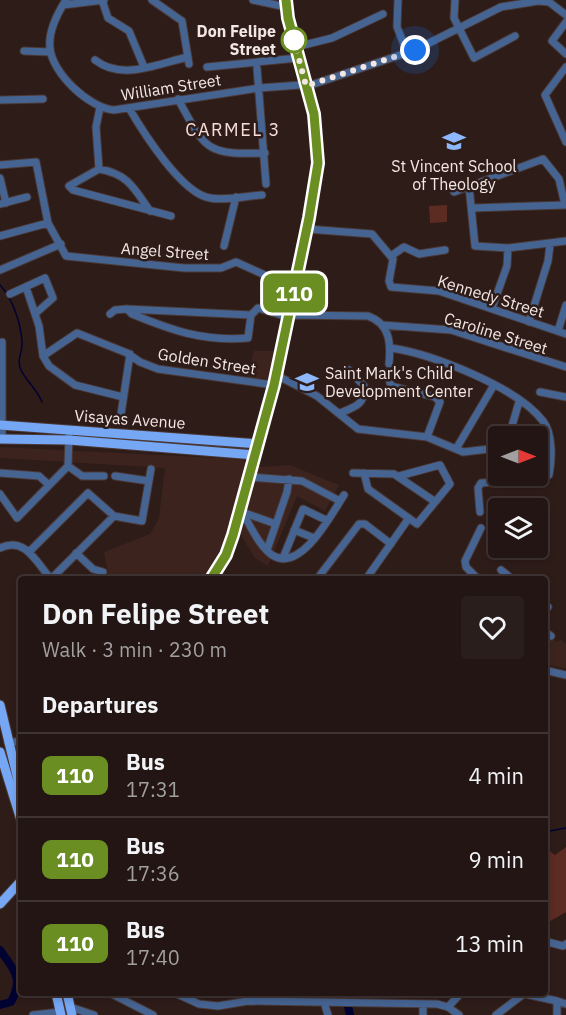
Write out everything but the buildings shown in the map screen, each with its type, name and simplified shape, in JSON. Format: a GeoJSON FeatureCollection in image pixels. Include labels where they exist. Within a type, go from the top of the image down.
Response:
{"type":"FeatureCollection","features":[{"type":"Feature","properties":{"kind":"main road"},"geometry":{"type":"LineString","coordinates":[[213,576],[226,555],[241,512],[274,385],[307,229],[318,147],[288,2]]}},
{"type":"Feature","properties":{"kind":"main road","name":"Visayas Avenue"},"geometry":{"type":"LineString","coordinates":[[1,425],[69,429],[255,455]]}},
{"type":"Feature","properties":{"kind":"main road","name":"Visayas Avenue"},"geometry":{"type":"LineString","coordinates":[[1,439],[258,444]]}},
{"type":"Feature","properties":{"kind":"main road"},"geometry":{"type":"LineString","coordinates":[[0,705],[8,743],[10,773],[18,807]]}},
{"type":"Feature","properties":{"kind":"main road"},"geometry":{"type":"LineString","coordinates":[[0,752],[18,787]]}},
{"type":"Feature","properties":{"kind":"main road"},"geometry":{"type":"LineString","coordinates":[[0,904],[18,884]]}},
{"type":"Feature","properties":{"kind":"main road"},"geometry":{"type":"LineString","coordinates":[[57,996],[61,1013]]}},
{"type":"Feature","properties":{"kind":"main road"},"geometry":{"type":"LineString","coordinates":[[68,996],[71,1011]]}},
{"type":"Feature","properties":{"kind":"street"},"geometry":{"type":"LineString","coordinates":[[24,51],[50,52],[51,33],[64,2],[104,0],[108,18],[129,31],[144,67]]}},
{"type":"Feature","properties":{"kind":"street"},"geometry":{"type":"LineString","coordinates":[[95,60],[118,72],[188,60],[182,21],[152,0]]}},
{"type":"Feature","properties":{"kind":"street"},"geometry":{"type":"LineString","coordinates":[[253,0],[288,2]]}},
{"type":"Feature","properties":{"kind":"street"},"geometry":{"type":"LineString","coordinates":[[398,0],[397,27],[408,52]]}},
{"type":"Feature","properties":{"kind":"street"},"geometry":{"type":"LineString","coordinates":[[455,0],[453,12],[458,28],[474,58],[515,36]]}},
{"type":"Feature","properties":{"kind":"street"},"geometry":{"type":"LineString","coordinates":[[538,0],[549,2],[566,15]]}},
{"type":"Feature","properties":{"kind":"street","name":"William Street"},"geometry":{"type":"LineString","coordinates":[[50,52],[71,84],[83,96],[100,107],[114,110],[259,88],[306,86],[408,52],[501,7],[538,0]]}},
{"type":"Feature","properties":{"kind":"street"},"geometry":{"type":"LineString","coordinates":[[296,47],[332,38],[382,14]]}},
{"type":"Feature","properties":{"kind":"street"},"geometry":{"type":"LineString","coordinates":[[566,22],[552,41],[566,54]]}},
{"type":"Feature","properties":{"kind":"street"},"geometry":{"type":"LineString","coordinates":[[207,67],[298,58]]}},
{"type":"Feature","properties":{"kind":"street"},"geometry":{"type":"LineString","coordinates":[[566,67],[545,95],[566,142]]}},
{"type":"Feature","properties":{"kind":"street"},"geometry":{"type":"LineString","coordinates":[[257,68],[266,184]]}},
{"type":"Feature","properties":{"kind":"street"},"geometry":{"type":"LineString","coordinates":[[0,100],[44,99]]}},
{"type":"Feature","properties":{"kind":"street"},"geometry":{"type":"LineString","coordinates":[[178,99],[198,136],[213,150],[233,154],[265,153]]}},
{"type":"Feature","properties":{"kind":"street"},"geometry":{"type":"LineString","coordinates":[[99,170],[96,127],[100,107]]}},
{"type":"Feature","properties":{"kind":"street"},"geometry":{"type":"LineString","coordinates":[[129,108],[174,172],[203,196],[213,198],[262,195]]}},
{"type":"Feature","properties":{"kind":"street"},"geometry":{"type":"LineString","coordinates":[[454,192],[543,159],[559,179],[566,205],[472,208]]}},
{"type":"Feature","properties":{"kind":"street"},"geometry":{"type":"LineString","coordinates":[[0,165],[36,162],[48,223],[61,244],[0,270]]}},
{"type":"Feature","properties":{"kind":"street"},"geometry":{"type":"LineString","coordinates":[[150,211],[123,176],[99,170],[73,181],[70,188],[150,211],[171,216]]}},
{"type":"Feature","properties":{"kind":"street"},"geometry":{"type":"LineString","coordinates":[[0,178],[3,203],[27,197]]}},
{"type":"Feature","properties":{"kind":"street"},"geometry":{"type":"LineString","coordinates":[[469,186],[475,246],[508,248],[550,245],[566,241]]}},
{"type":"Feature","properties":{"kind":"street"},"geometry":{"type":"LineString","coordinates":[[224,246],[236,197]]}},
{"type":"Feature","properties":{"kind":"street"},"geometry":{"type":"LineString","coordinates":[[0,236],[48,223]]}},
{"type":"Feature","properties":{"kind":"street"},"geometry":{"type":"LineString","coordinates":[[307,229],[372,234],[391,256],[404,247],[419,254],[445,250]]}},
{"type":"Feature","properties":{"kind":"street","name":"Angel Street"},"geometry":{"type":"LineString","coordinates":[[61,244],[64,255],[184,268],[221,268],[236,262],[276,280],[296,285]]}},
{"type":"Feature","properties":{"kind":"street"},"geometry":{"type":"LineString","coordinates":[[529,322],[548,261],[550,245]]}},
{"type":"Feature","properties":{"kind":"street"},"geometry":{"type":"LineString","coordinates":[[492,308],[507,266],[508,248]]}},
{"type":"Feature","properties":{"kind":"street","name":"Kennedy Street"},"geometry":{"type":"LineString","coordinates":[[391,256],[393,264],[389,281],[392,287],[439,291],[562,332]]}},
{"type":"Feature","properties":{"kind":"street"},"geometry":{"type":"LineString","coordinates":[[10,294],[45,278],[48,280],[54,298],[36,313]]}},
{"type":"Feature","properties":{"kind":"street"},"geometry":{"type":"LineString","coordinates":[[26,287],[36,313],[43,356],[49,366],[75,385],[123,397]]}},
{"type":"Feature","properties":{"kind":"street"},"geometry":{"type":"LineString","coordinates":[[562,332],[566,305]]}},
{"type":"Feature","properties":{"kind":"street"},"geometry":{"type":"LineString","coordinates":[[127,309],[132,314],[181,333],[248,338],[251,315],[258,308],[288,318]]}},
{"type":"Feature","properties":{"kind":"street"},"geometry":{"type":"LineString","coordinates":[[110,314],[115,309],[127,309],[251,315]]}},
{"type":"Feature","properties":{"kind":"street","name":"Caroline Street"},"geometry":{"type":"LineString","coordinates":[[288,318],[368,316],[382,325],[451,330],[566,367]]}},
{"type":"Feature","properties":{"kind":"street"},"geometry":{"type":"LineString","coordinates":[[382,325],[391,348],[389,364]]}},
{"type":"Feature","properties":{"kind":"street","name":"Golden Street"},"geometry":{"type":"LineString","coordinates":[[43,356],[77,333],[130,354],[146,365],[180,374],[274,385]]}},
{"type":"Feature","properties":{"kind":"street"},"geometry":{"type":"LineString","coordinates":[[1,439],[2,342]]}},
{"type":"Feature","properties":{"kind":"street"},"geometry":{"type":"LineString","coordinates":[[391,348],[429,356],[494,385],[543,421],[550,440],[549,475],[544,478],[481,483],[478,488],[480,512]]}},
{"type":"Feature","properties":{"kind":"street"},"geometry":{"type":"LineString","coordinates":[[121,414],[130,354]]}},
{"type":"Feature","properties":{"kind":"street"},"geometry":{"type":"LineString","coordinates":[[340,413],[359,405],[364,399],[364,386],[349,370]]}},
{"type":"Feature","properties":{"kind":"street"},"geometry":{"type":"LineString","coordinates":[[387,372],[391,386],[435,397],[440,402],[427,437]]}},
{"type":"Feature","properties":{"kind":"street"},"geometry":{"type":"LineString","coordinates":[[276,375],[300,385],[352,424],[366,431],[427,437],[467,452],[488,449]]}},
{"type":"Feature","properties":{"kind":"street"},"geometry":{"type":"LineString","coordinates":[[456,449],[494,385]]}},
{"type":"Feature","properties":{"kind":"street"},"geometry":{"type":"LineString","coordinates":[[540,392],[566,397]]}},
{"type":"Feature","properties":{"kind":"street"},"geometry":{"type":"LineString","coordinates":[[512,426],[519,402]]}},
{"type":"Feature","properties":{"kind":"street"},"geometry":{"type":"LineString","coordinates":[[0,494],[17,518],[68,466],[69,429]]}},
{"type":"Feature","properties":{"kind":"street"},"geometry":{"type":"LineString","coordinates":[[364,473],[367,487],[417,524],[450,484],[440,465],[399,476]]}},
{"type":"Feature","properties":{"kind":"street"},"geometry":{"type":"LineString","coordinates":[[68,466],[82,476],[104,476]]}},
{"type":"Feature","properties":{"kind":"street"},"geometry":{"type":"LineString","coordinates":[[29,552],[88,493],[114,516],[142,521],[151,469]]}},
{"type":"Feature","properties":{"kind":"street"},"geometry":{"type":"LineString","coordinates":[[353,473],[382,472],[399,476],[434,501]]}},
{"type":"Feature","properties":{"kind":"street"},"geometry":{"type":"LineString","coordinates":[[0,473],[36,475],[49,485]]}},
{"type":"Feature","properties":{"kind":"street"},"geometry":{"type":"LineString","coordinates":[[115,476],[149,482]]}},
{"type":"Feature","properties":{"kind":"street"},"geometry":{"type":"LineString","coordinates":[[249,477],[289,479],[307,483],[340,501]]}},
{"type":"Feature","properties":{"kind":"street"},"geometry":{"type":"LineString","coordinates":[[267,550],[287,492],[289,479]]}},
{"type":"Feature","properties":{"kind":"street"},"geometry":{"type":"LineString","coordinates":[[241,512],[267,550],[283,558],[301,552],[314,538],[344,495]]}},
{"type":"Feature","properties":{"kind":"street"},"geometry":{"type":"LineString","coordinates":[[283,558],[303,509],[326,520]]}},
{"type":"Feature","properties":{"kind":"street"},"geometry":{"type":"LineString","coordinates":[[241,512],[276,524]]}},
{"type":"Feature","properties":{"kind":"street"},"geometry":{"type":"LineString","coordinates":[[54,576],[114,516]]}},
{"type":"Feature","properties":{"kind":"street"},"geometry":{"type":"LineString","coordinates":[[368,576],[409,518]]}},
{"type":"Feature","properties":{"kind":"street"},"geometry":{"type":"LineString","coordinates":[[319,576],[359,524],[365,524],[391,544]]}},
{"type":"Feature","properties":{"kind":"street"},"geometry":{"type":"LineString","coordinates":[[475,576],[466,567],[465,561],[481,528]]}},
{"type":"Feature","properties":{"kind":"street"},"geometry":{"type":"LineString","coordinates":[[294,530],[314,538]]}},
{"type":"Feature","properties":{"kind":"street"},"geometry":{"type":"LineString","coordinates":[[0,548],[18,544],[29,552],[49,576]]}},
{"type":"Feature","properties":{"kind":"street"},"geometry":{"type":"LineString","coordinates":[[76,553],[93,569],[103,572]]}},
{"type":"Feature","properties":{"kind":"street"},"geometry":{"type":"LineString","coordinates":[[501,570],[508,576]]}},
{"type":"Feature","properties":{"kind":"street"},"geometry":{"type":"LineString","coordinates":[[548,671],[566,675]]}},
{"type":"Feature","properties":{"kind":"street"},"geometry":{"type":"LineString","coordinates":[[8,743],[18,741]]}},
{"type":"Feature","properties":{"kind":"street"},"geometry":{"type":"LineString","coordinates":[[548,942],[563,946],[566,944]]}},
{"type":"Feature","properties":{"kind":"street"},"geometry":{"type":"LineString","coordinates":[[116,996],[153,1015]]}},
{"type":"Feature","properties":{"kind":"street"},"geometry":{"type":"LineString","coordinates":[[182,996],[199,1004],[218,1006],[229,1006],[236,1002],[423,1004],[448,1007],[459,1015]]}},
{"type":"Feature","properties":{"kind":"street"},"geometry":{"type":"LineString","coordinates":[[299,996],[299,1002]]}},
{"type":"Feature","properties":{"kind":"street"},"geometry":{"type":"LineString","coordinates":[[350,1003],[353,996]]}},
{"type":"Feature","properties":{"kind":"street"},"geometry":{"type":"LineString","coordinates":[[448,1007],[458,996]]}},
{"type":"Feature","properties":{"kind":"street"},"geometry":{"type":"LineString","coordinates":[[496,1015],[521,996]]}},
{"type":"Feature","properties":{"kind":"street"},"geometry":{"type":"LineString","coordinates":[[536,996],[566,1004]]}},
{"type":"Feature","properties":{"kind":"street"},"geometry":{"type":"LineString","coordinates":[[324,1002],[328,1015]]}},
{"type":"Feature","properties":{"kind":"street"},"geometry":{"type":"LineString","coordinates":[[557,1002],[557,1015]]}},
{"type":"Feature","properties":{"kind":"street"},"geometry":{"type":"LineString","coordinates":[[423,1004],[423,1015]]}},
{"type":"Feature","properties":{"kind":"street"},"geometry":{"type":"LineString","coordinates":[[71,1011],[94,1015]]}},
{"type":"Feature","properties":{"kind":"street"},"geometry":{"type":"LineString","coordinates":[[33,1015],[61,1013]]}},
{"type":"Feature","properties":{"kind":"shaded area"},"geometry":{"type":"Polygon","coordinates":[[[447,205],[447,222],[430,223],[429,206],[447,205]]]}},
{"type":"Feature","properties":{"kind":"shaded area"},"geometry":{"type":"Polygon","coordinates":[[[254,351],[275,351],[269,379],[247,378],[254,351]]]}},
{"type":"Feature","properties":{"kind":"shaded area"},"geometry":{"type":"Polygon","coordinates":[[[0,447],[239,459],[249,463],[224,546],[206,576],[108,576],[104,552],[150,534],[159,518],[165,468],[0,458],[0,447]]]}},
{"type":"Feature","properties":{"kind":"shaded area"},"geometry":{"type":"Polygon","coordinates":[[[290,465],[339,485],[325,511],[297,496],[268,566],[255,558],[239,532],[258,467],[290,465]]]}},
{"type":"Feature","properties":{"kind":"shaded area"},"geometry":{"type":"Polygon","coordinates":[[[548,636],[557,642],[561,640],[566,644],[566,668],[548,665],[548,636]]]}},
{"type":"Feature","properties":{"kind":"shaded area"},"geometry":{"type":"Polygon","coordinates":[[[566,847],[566,912],[548,922],[548,850],[555,855],[566,847]]]}},
{"type":"Feature","properties":{"kind":"waterway"},"geometry":{"type":"LineString","coordinates":[[0,285],[16,312],[20,327],[22,346],[19,362],[21,370],[42,402]]}},
{"type":"Feature","properties":{"kind":"waterway"},"geometry":{"type":"LineString","coordinates":[[548,831],[566,828]]}},
{"type":"Feature","properties":{"kind":"waterway"},"geometry":{"type":"LineString","coordinates":[[0,950],[13,969],[17,980],[17,987],[11,1002],[0,1005]]}},
{"type":"Feature","properties":{"kind":"waterway"},"geometry":{"type":"LineString","coordinates":[[346,996],[350,1015]]}},
{"type":"Feature","properties":{"kind":"bus line","name":"110"},"geometry":{"type":"LineString","coordinates":[[213,576],[226,555],[233,535],[274,385],[296,285],[318,163],[316,125],[288,18],[286,0]]}},
{"type":"Feature","properties":{"kind":"place","name":"Don Felipe Street"},"geometry":{"type":"Point","coordinates":[294,40]}},
{"type":"Feature","properties":{"kind":"place","name":"St Vincent School of Theology"},"geometry":{"type":"Point","coordinates":[454,141]}},
{"type":"Feature","properties":{"kind":"place","name":"Saint Mark's Child Development Center"},"geometry":{"type":"Point","coordinates":[307,382]}},
{"type":"Feature","properties":{"kind":"district","name":"CARMEL 3"},"geometry":{"type":"Point","coordinates":[233,130]}},
{"type":"Feature","properties":{"kind":"route"},"geometry":{"type":"LineString","coordinates":[[294,40],[306,86],[415,50]]}}]}
